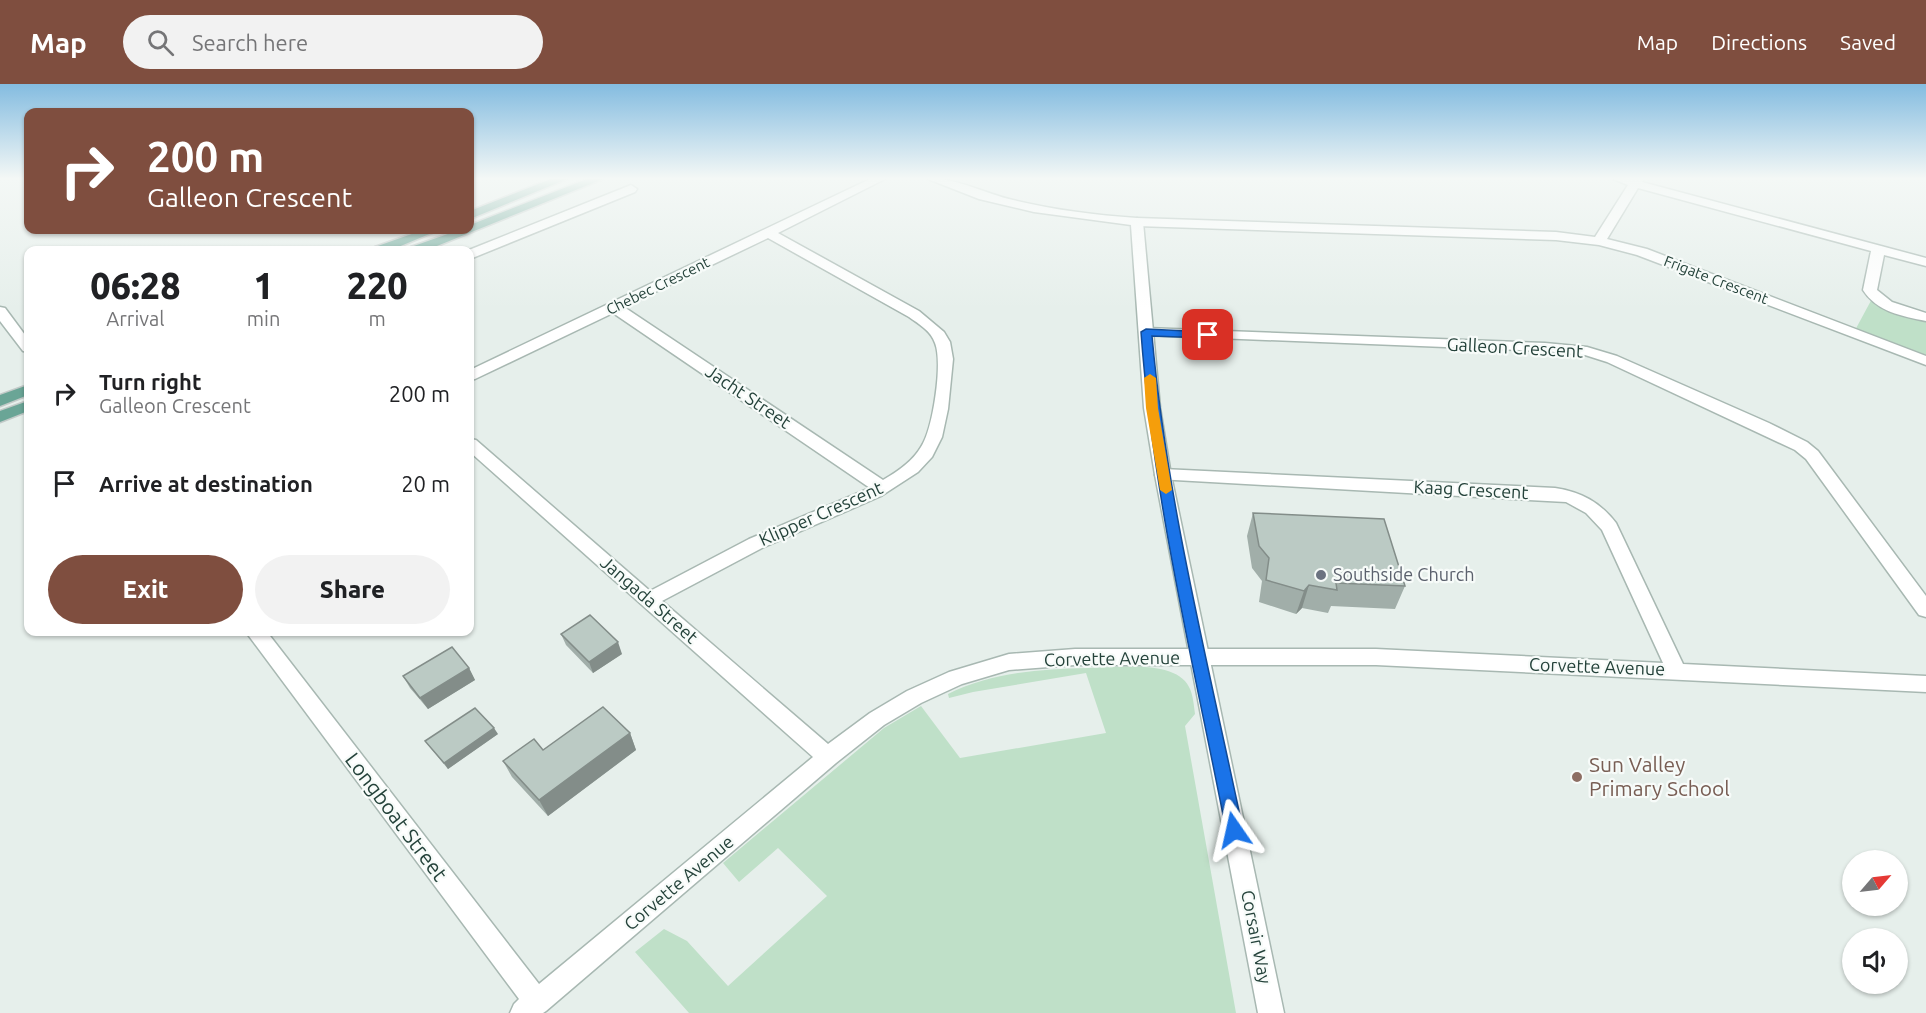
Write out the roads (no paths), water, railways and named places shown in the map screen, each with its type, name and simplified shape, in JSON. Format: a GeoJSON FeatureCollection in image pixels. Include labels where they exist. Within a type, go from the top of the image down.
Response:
{"type":"FeatureCollection","features":[{"type":"Feature","properties":{"kind":"main road"},"geometry":{"type":"LineString","coordinates":[[391,246],[423,234]]}},
{"type":"Feature","properties":{"kind":"main road"},"geometry":{"type":"LineString","coordinates":[[426,246],[456,234]]}},
{"type":"Feature","properties":{"kind":"main road"},"geometry":{"type":"LineString","coordinates":[[0,401],[24,392]]}},
{"type":"Feature","properties":{"kind":"main road"},"geometry":{"type":"LineString","coordinates":[[0,417],[24,408]]}},
{"type":"Feature","properties":{"kind":"street"},"geometry":{"type":"LineString","coordinates":[[474,253],[550,222]]}},
{"type":"Feature","properties":{"kind":"street","name":"Chebec Crescent"},"geometry":{"type":"LineString","coordinates":[[474,374],[791,222]]}},
{"type":"Feature","properties":{"kind":"street","name":"Corsair Way"},"geometry":{"type":"LineString","coordinates":[[1137,222],[1152,408],[1163,474],[1271,1013]]}},
{"type":"Feature","properties":{"kind":"street","name":"Frigate Crescent"},"geometry":{"type":"LineString","coordinates":[[1148,222],[1556,236],[1599,240],[1670,262],[1926,361]]}},
{"type":"Feature","properties":{"kind":"street"},"geometry":{"type":"LineString","coordinates":[[1599,240],[1610,222]]}},
{"type":"Feature","properties":{"kind":"street"},"geometry":{"type":"LineString","coordinates":[[1783,222],[1926,262]]}},
{"type":"Feature","properties":{"kind":"street","name":"Klipper Crescent"},"geometry":{"type":"LineString","coordinates":[[650,600],[770,536],[882,488],[917,463],[928,450],[934,435],[947,356],[943,338],[931,325],[914,314],[769,233]]}},
{"type":"Feature","properties":{"kind":"street"},"geometry":{"type":"LineString","coordinates":[[1878,249],[1870,290],[1872,296],[1888,305],[1926,317]]}},
{"type":"Feature","properties":{"kind":"street","name":"Jacht Street"},"geometry":{"type":"LineString","coordinates":[[614,307],[882,488]]}},
{"type":"Feature","properties":{"kind":"street"},"geometry":{"type":"LineString","coordinates":[[0,310],[24,343]]}},
{"type":"Feature","properties":{"kind":"street","name":"Galleon Crescent"},"geometry":{"type":"LineString","coordinates":[[1146,332],[1545,347],[1587,351],[1611,359],[1771,430],[1801,446],[1812,455],[1926,610]]}},
{"type":"Feature","properties":{"kind":"street","name":"Jangada Street"},"geometry":{"type":"LineString","coordinates":[[474,447],[828,757]]}},
{"type":"Feature","properties":{"kind":"street","name":"Kaag Crescent"},"geometry":{"type":"LineString","coordinates":[[1163,474],[1555,494],[1579,499],[1600,514],[1610,527],[1676,670]]}},
{"type":"Feature","properties":{"kind":"street","name":"Longboat Street"},"geometry":{"type":"LineString","coordinates":[[259,636],[530,1007]]}},
{"type":"Feature","properties":{"kind":"street","name":"Corvette Avenue"},"geometry":{"type":"LineString","coordinates":[[530,1007],[828,757],[878,719],[914,697],[956,678],[1009,663],[1075,657],[1376,657],[1926,684]]}},
{"type":"Feature","properties":{"kind":"place","name":"Southside Church"},"geometry":{"type":"Point","coordinates":[1321,575]}},
{"type":"Feature","properties":{"kind":"place","name":"Sun Valley Primary School"},"geometry":{"type":"Point","coordinates":[1577,777]}}]}
